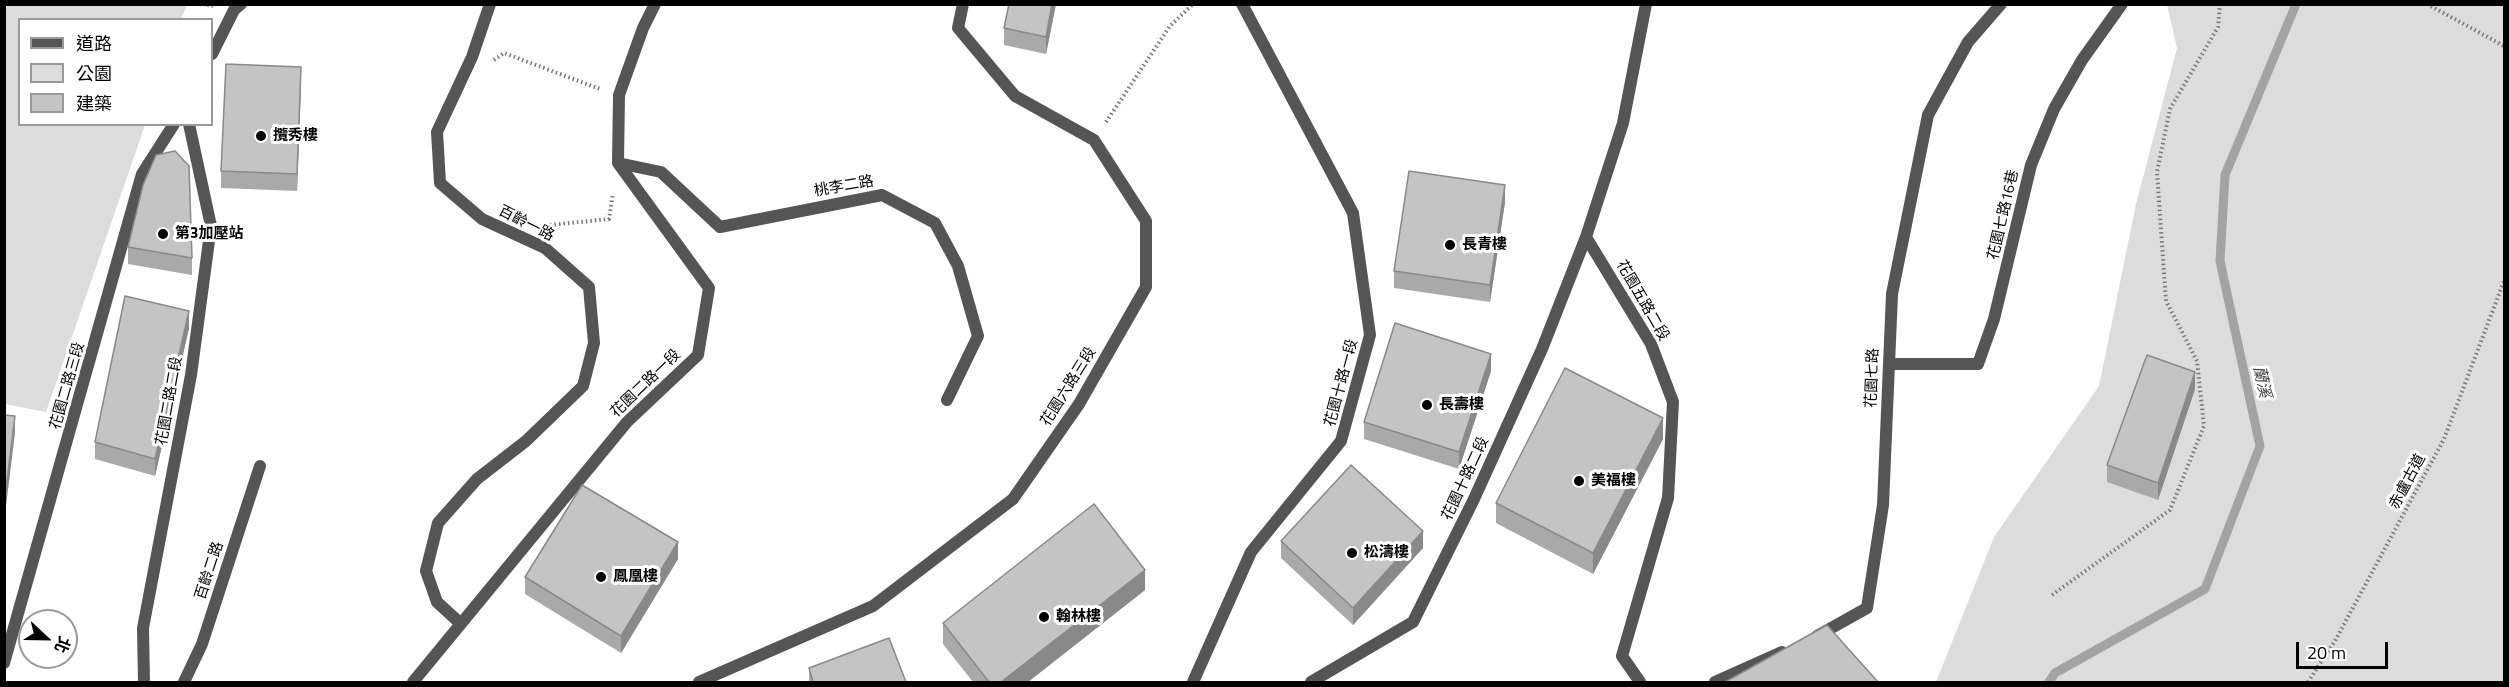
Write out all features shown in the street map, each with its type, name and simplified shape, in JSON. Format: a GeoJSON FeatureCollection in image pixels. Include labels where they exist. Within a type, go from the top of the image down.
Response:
{"type":"FeatureCollection","features":[{"type":"Feature","properties":{"kind":"street"},"geometry":{"type":"LineString","coordinates":[[213,52],[234,10],[241,4]]}},
{"type":"Feature","properties":{"kind":"street","name":"百齡一路"},"geometry":{"type":"LineString","coordinates":[[461,624],[436,602],[426,571],[438,523],[477,479],[526,441],[583,386],[594,343],[589,287],[545,248],[482,219],[440,183],[437,132],[472,57],[490,4]]}},
{"type":"Feature","properties":{"kind":"street"},"geometry":{"type":"LineString","coordinates":[[618,163],[620,95],[643,28],[655,4]]}},
{"type":"Feature","properties":{"kind":"street","name":"花園六路三段"},"geometry":{"type":"LineString","coordinates":[[699,682],[873,606],[1013,499],[1079,405],[1146,287],[1146,221],[1094,140],[1015,96],[958,28],[963,4]]}},
{"type":"Feature","properties":{"kind":"street","name":"花園十路一段"},"geometry":{"type":"LineString","coordinates":[[1193,682],[1251,552],[1341,441],[1370,335],[1353,213],[1242,4]]}},
{"type":"Feature","properties":{"kind":"street"},"geometry":{"type":"LineString","coordinates":[[1586,237],[1623,123],[1646,4]]}},
{"type":"Feature","properties":{"kind":"street","name":"花園七路"},"geometry":{"type":"LineString","coordinates":[[1714,682],[1802,643],[1867,608],[1883,506],[1892,294],[1928,115],[1968,42],[2001,4]]}},
{"type":"Feature","properties":{"kind":"street","name":"花園七路16巷"},"geometry":{"type":"LineString","coordinates":[[1889,364],[1978,364],[1994,319],[2035,156],[2054,109],[2082,60],[2122,4]]}},
{"type":"Feature","properties":{"kind":"street","name":"花園二路三段"},"geometry":{"type":"LineString","coordinates":[[4,663],[142,174],[173,126]]}},
{"type":"Feature","properties":{"kind":"street","name":"花園二路二段"},"geometry":{"type":"LineString","coordinates":[[144,682],[143,628],[191,375],[212,226],[189,126]]}},
{"type":"Feature","properties":{"kind":"street","name":"桃李二路"},"geometry":{"type":"LineString","coordinates":[[618,163],[661,172],[720,226],[882,195],[935,223],[958,266],[978,336],[947,400]]}},
{"type":"Feature","properties":{"kind":"street","name":"花園二路一段"},"geometry":{"type":"LineString","coordinates":[[461,624],[627,422],[698,355],[709,288],[618,163]]}},
{"type":"Feature","properties":{"kind":"street","name":"花園十路二段"},"geometry":{"type":"LineString","coordinates":[[1311,682],[1413,622],[1474,500],[1537,360],[1586,237]]}},
{"type":"Feature","properties":{"kind":"street","name":"花園五路二段"},"geometry":{"type":"LineString","coordinates":[[1586,237],[1651,344],[1673,402],[1668,498],[1622,656],[1640,682]]}},
{"type":"Feature","properties":{"kind":"street","name":"百齡二路"},"geometry":{"type":"LineString","coordinates":[[184,682],[202,644],[260,466]]}},
{"type":"Feature","properties":{"kind":"street"},"geometry":{"type":"LineString","coordinates":[[413,682],[461,624]]}},
{"type":"Feature","properties":{"kind":"path"},"geometry":{"type":"LineString","coordinates":[[1094,140],[1170,26],[1192,4]]}},
{"type":"Feature","properties":{"kind":"path"},"geometry":{"type":"LineString","coordinates":[[2052,595],[2170,510],[2204,426],[2197,361],[2166,301],[2157,172],[2170,109],[2218,27],[2220,4]]}},
{"type":"Feature","properties":{"kind":"path"},"geometry":{"type":"LineString","coordinates":[[2427,4],[2505,46]]}},
{"type":"Feature","properties":{"kind":"path"},"geometry":{"type":"LineString","coordinates":[[459,85],[504,53],[603,90]]}},
{"type":"Feature","properties":{"kind":"path"},"geometry":{"type":"LineString","coordinates":[[506,230],[609,219],[618,163]]}},
{"type":"Feature","properties":{"kind":"path","name":"赤盧古道"},"geometry":{"type":"LineString","coordinates":[[2308,682],[2336,641],[2444,439],[2505,281]]}},
{"type":"Feature","properties":{"kind":"green space"},"geometry":{"type":"Polygon","coordinates":[[[5,4],[187,5],[181,18],[18,18],[18,126],[145,126],[46,412],[5,404],[5,4]]]}},
{"type":"Feature","properties":{"kind":"green space"},"geometry":{"type":"Polygon","coordinates":[[[2167,5],[2504,5],[2504,682],[1936,682],[1994,537],[2099,386],[2136,204],[2177,48],[2167,5]]]}},
{"type":"Feature","properties":{"kind":"building"},"geometry":{"type":"Polygon","coordinates":[[[1009,4],[1052,4],[1046,37],[1004,28],[1009,4]]]}},
{"type":"Feature","properties":{"kind":"building","name":"攬秀樓"},"geometry":{"type":"Polygon","coordinates":[[[226,64],[301,67],[297,174],[221,171],[226,64]]]}},
{"type":"Feature","properties":{"kind":"building","name":"第3加壓站"},"geometry":{"type":"Polygon","coordinates":[[[175,151],[189,166],[192,258],[128,247],[143,185],[156,155],[175,151]]]}},
{"type":"Feature","properties":{"kind":"building","name":"長青樓"},"geometry":{"type":"Polygon","coordinates":[[[1409,171],[1505,185],[1490,285],[1394,271],[1409,171]]]}},
{"type":"Feature","properties":{"kind":"building"},"geometry":{"type":"Polygon","coordinates":[[[125,296],[189,311],[155,459],[95,442],[125,296]]]}},
{"type":"Feature","properties":{"kind":"building","name":"長壽樓"},"geometry":{"type":"Polygon","coordinates":[[[1395,323],[1491,354],[1459,452],[1364,422],[1395,323]]]}},
{"type":"Feature","properties":{"kind":"building"},"geometry":{"type":"Polygon","coordinates":[[[2147,355],[2195,372],[2158,483],[2107,465],[2147,355]]]}},
{"type":"Feature","properties":{"kind":"building","name":"美福樓"},"geometry":{"type":"Polygon","coordinates":[[[1565,368],[1663,418],[1593,553],[1496,503],[1565,368]]]}},
{"type":"Feature","properties":{"kind":"building"},"geometry":{"type":"Polygon","coordinates":[[[4,415],[15,416],[4,505],[4,415]]]}},
{"type":"Feature","properties":{"kind":"building","name":"松濤樓"},"geometry":{"type":"Polygon","coordinates":[[[1351,465],[1423,531],[1353,608],[1281,541],[1351,465]]]}},
{"type":"Feature","properties":{"kind":"building","name":"鳳凰樓"},"geometry":{"type":"Polygon","coordinates":[[[582,485],[678,542],[621,636],[525,577],[582,485]]]}},
{"type":"Feature","properties":{"kind":"building","name":"翰林樓"},"geometry":{"type":"Polygon","coordinates":[[[1094,504],[1145,570],[1001,682],[989,682],[943,623],[1094,504]]]}},
{"type":"Feature","properties":{"kind":"building"},"geometry":{"type":"Polygon","coordinates":[[[1827,625],[1878,682],[1725,682],[1827,625]]]}},
{"type":"Feature","properties":{"kind":"building"},"geometry":{"type":"Polygon","coordinates":[[[889,638],[906,682],[813,682],[809,668],[889,638]]]}},
{"type":"Feature","properties":{"kind":"waterway","name":"蘭溪"},"geometry":{"type":"LineString","coordinates":[[2049,682],[2055,673],[2205,589],[2260,446],[2220,261],[2225,175],[2296,4]]}},
{"type":"Feature","properties":{"kind":"place","name":"攬秀樓"},"geometry":{"type":"Point","coordinates":[261,136]}},
{"type":"Feature","properties":{"kind":"place","name":"第3加壓站"},"geometry":{"type":"Point","coordinates":[163,234]}},
{"type":"Feature","properties":{"kind":"place","name":"長青樓"},"geometry":{"type":"Point","coordinates":[1450,245]}},
{"type":"Feature","properties":{"kind":"place","name":"長壽樓"},"geometry":{"type":"Point","coordinates":[1427,405]}},
{"type":"Feature","properties":{"kind":"place","name":"美福樓"},"geometry":{"type":"Point","coordinates":[1579,481]}},
{"type":"Feature","properties":{"kind":"place","name":"松濤樓"},"geometry":{"type":"Point","coordinates":[1352,553]}},
{"type":"Feature","properties":{"kind":"place","name":"鳳凰樓"},"geometry":{"type":"Point","coordinates":[601,577]}},
{"type":"Feature","properties":{"kind":"place","name":"翰林樓"},"geometry":{"type":"Point","coordinates":[1044,617]}}]}
